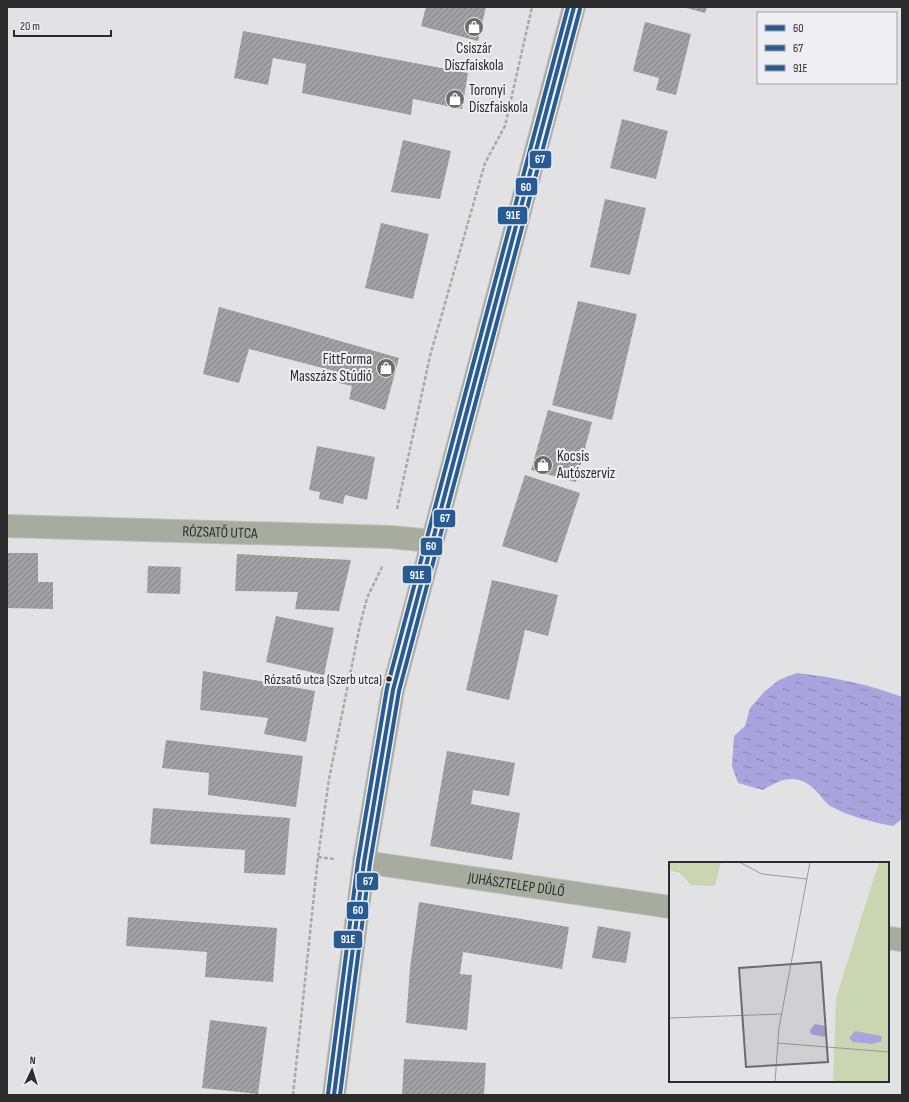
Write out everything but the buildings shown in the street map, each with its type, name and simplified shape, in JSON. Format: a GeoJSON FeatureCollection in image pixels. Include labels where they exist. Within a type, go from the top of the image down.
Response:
{"type":"FeatureCollection","features":[{"type":"Feature","properties":{"kind":"main road"},"geometry":{"type":"LineString","coordinates":[[334,1095],[364,862],[393,690],[574,7]]}},
{"type":"Feature","properties":{"kind":"street","name":"RÓZSATŐ UTCA"},"geometry":{"type":"LineString","coordinates":[[7,526],[383,537],[432,541]]}},
{"type":"Feature","properties":{"kind":"street","name":"JUHÁSZTELEP DŰLŐ"},"geometry":{"type":"LineString","coordinates":[[364,862],[669,907]]}},
{"type":"Feature","properties":{"kind":"street"},"geometry":{"type":"LineString","coordinates":[[889,938],[902,940]]}},
{"type":"Feature","properties":{"kind":"water"},"geometry":{"type":"Polygon","coordinates":[[[797,673],[850,682],[876,688],[902,697],[902,818],[893,826],[862,819],[839,811],[828,804],[810,786],[797,779],[777,782],[763,790],[738,783],[732,766],[734,736],[745,726],[750,708],[764,692],[779,680],[797,673]]]}},
{"type":"Feature","properties":{"kind":"transit line","name":"91E"},"geometry":{"type":"LineString","coordinates":[[328,1094],[358,861],[387,688],[568,7]]}},
{"type":"Feature","properties":{"kind":"transit line","name":"60"},"geometry":{"type":"LineString","coordinates":[[334,1095],[364,862],[393,690],[574,7]]}},
{"type":"Feature","properties":{"kind":"transit line","name":"67"},"geometry":{"type":"LineString","coordinates":[[340,1095],[370,863],[399,691],[580,9]]}},
{"type":"Feature","properties":{"kind":"place","name":"Csiszár Díszfaiskola"},"geometry":{"type":"Point","coordinates":[474,27]}},
{"type":"Feature","properties":{"kind":"place","name":"Toronyi Díszfaiskola"},"geometry":{"type":"Point","coordinates":[455,99]}},
{"type":"Feature","properties":{"kind":"place","name":"FittForma Masszázs Stúdió"},"geometry":{"type":"Point","coordinates":[386,368]}},
{"type":"Feature","properties":{"kind":"place","name":"Kocsis Autószerviz"},"geometry":{"type":"Point","coordinates":[543,465]}},
{"type":"Feature","properties":{"kind":"place","name":"Rózsatő utca (Szerb utca)"},"geometry":{"type":"Point","coordinates":[389,679]}}]}
